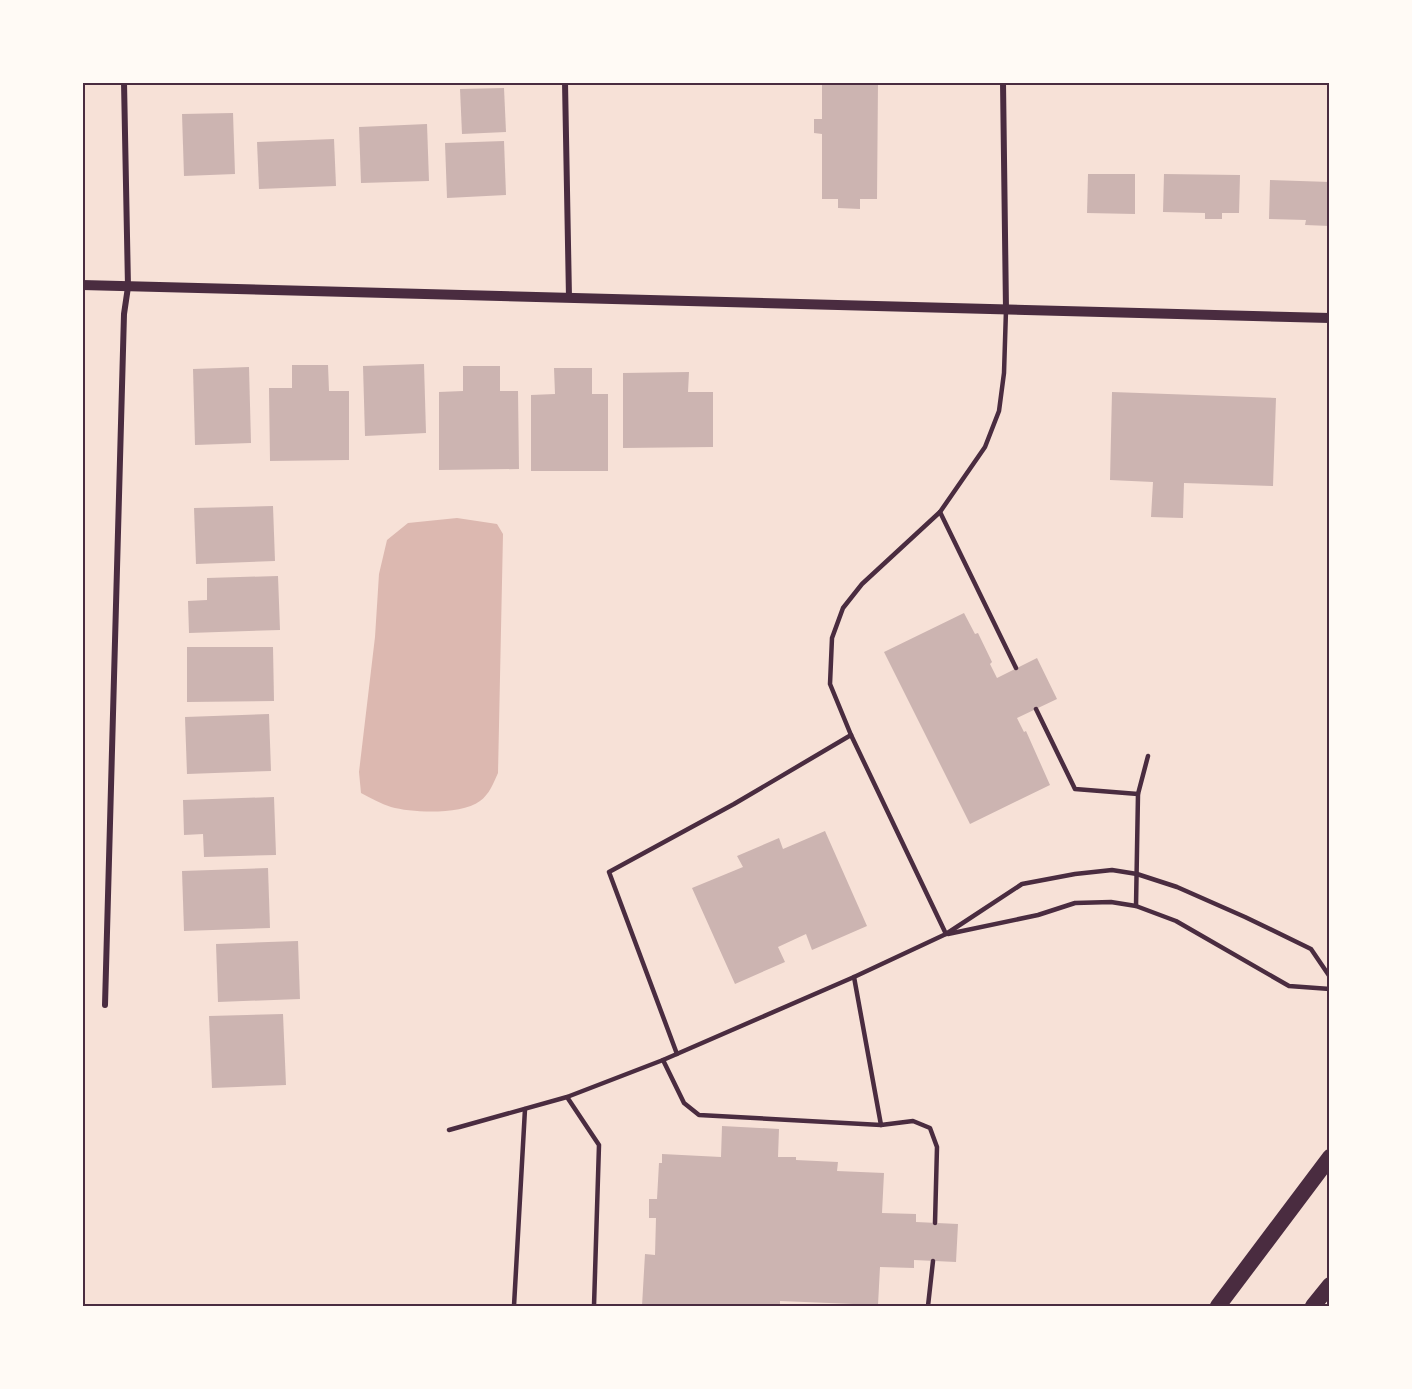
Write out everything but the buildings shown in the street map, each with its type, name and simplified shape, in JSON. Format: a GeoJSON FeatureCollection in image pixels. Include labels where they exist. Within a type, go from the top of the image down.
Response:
{"type":"FeatureCollection","features":[{"type":"Feature","properties":{"kind":"highway"},"geometry":{"type":"LineString","coordinates":[[1218,1306],[1329,1157]]}},
{"type":"Feature","properties":{"kind":"highway"},"geometry":{"type":"LineString","coordinates":[[1313,1306],[1329,1285]]}},
{"type":"Feature","properties":{"kind":"street"},"geometry":{"type":"LineString","coordinates":[[105,1005],[124,314],[128,287],[124,82]]}},
{"type":"Feature","properties":{"kind":"street"},"geometry":{"type":"LineString","coordinates":[[566,82],[569,298]]}},
{"type":"Feature","properties":{"kind":"street"},"geometry":{"type":"LineString","coordinates":[[1003,82],[1006,310]]}},
{"type":"Feature","properties":{"kind":"street"},"geometry":{"type":"LineString","coordinates":[[82,285],[1329,318]]}},
{"type":"Feature","properties":{"kind":"lane"},"geometry":{"type":"LineString","coordinates":[[946,934],[851,735],[830,684],[832,638],[843,608],[862,584],[940,512],[985,447],[999,411],[1004,373],[1006,310]]}},
{"type":"Feature","properties":{"kind":"lane"},"geometry":{"type":"LineString","coordinates":[[940,512],[1016,668]]}},
{"type":"Feature","properties":{"kind":"lane"},"geometry":{"type":"LineString","coordinates":[[1036,709],[1075,789],[1138,794]]}},
{"type":"Feature","properties":{"kind":"lane"},"geometry":{"type":"LineString","coordinates":[[677,1054],[609,872],[734,804],[851,735]]}},
{"type":"Feature","properties":{"kind":"lane"},"geometry":{"type":"LineString","coordinates":[[1136,906],[1138,794],[1148,756]]}},
{"type":"Feature","properties":{"kind":"lane"},"geometry":{"type":"LineString","coordinates":[[449,1130],[567,1097],[663,1060],[854,977],[946,934],[1022,884],[1075,874],[1112,870],[1137,874],[1177,887],[1311,949],[1329,977]]}},
{"type":"Feature","properties":{"kind":"lane"},"geometry":{"type":"LineString","coordinates":[[946,934],[1038,915],[1075,903],[1111,902],[1136,906],[1176,921],[1289,986],[1329,989]]}},
{"type":"Feature","properties":{"kind":"lane"},"geometry":{"type":"LineString","coordinates":[[854,977],[881,1125]]}},
{"type":"Feature","properties":{"kind":"lane"},"geometry":{"type":"LineString","coordinates":[[663,1060],[684,1103],[699,1115],[881,1125],[913,1121],[930,1128],[937,1147],[935,1223]]}},
{"type":"Feature","properties":{"kind":"lane"},"geometry":{"type":"LineString","coordinates":[[567,1097],[599,1145],[594,1306]]}},
{"type":"Feature","properties":{"kind":"lane"},"geometry":{"type":"LineString","coordinates":[[514,1306],[525,1109]]}},
{"type":"Feature","properties":{"kind":"lane"},"geometry":{"type":"LineString","coordinates":[[928,1306],[933,1261]]}},
{"type":"Feature","properties":{"kind":"shaded area"},"geometry":{"type":"Polygon","coordinates":[[[457,518],[497,524],[503,534],[498,773],[486,795],[472,806],[437,812],[400,809],[361,793],[359,772],[375,637],[379,574],[387,540],[408,523],[457,518]]]}}]}
